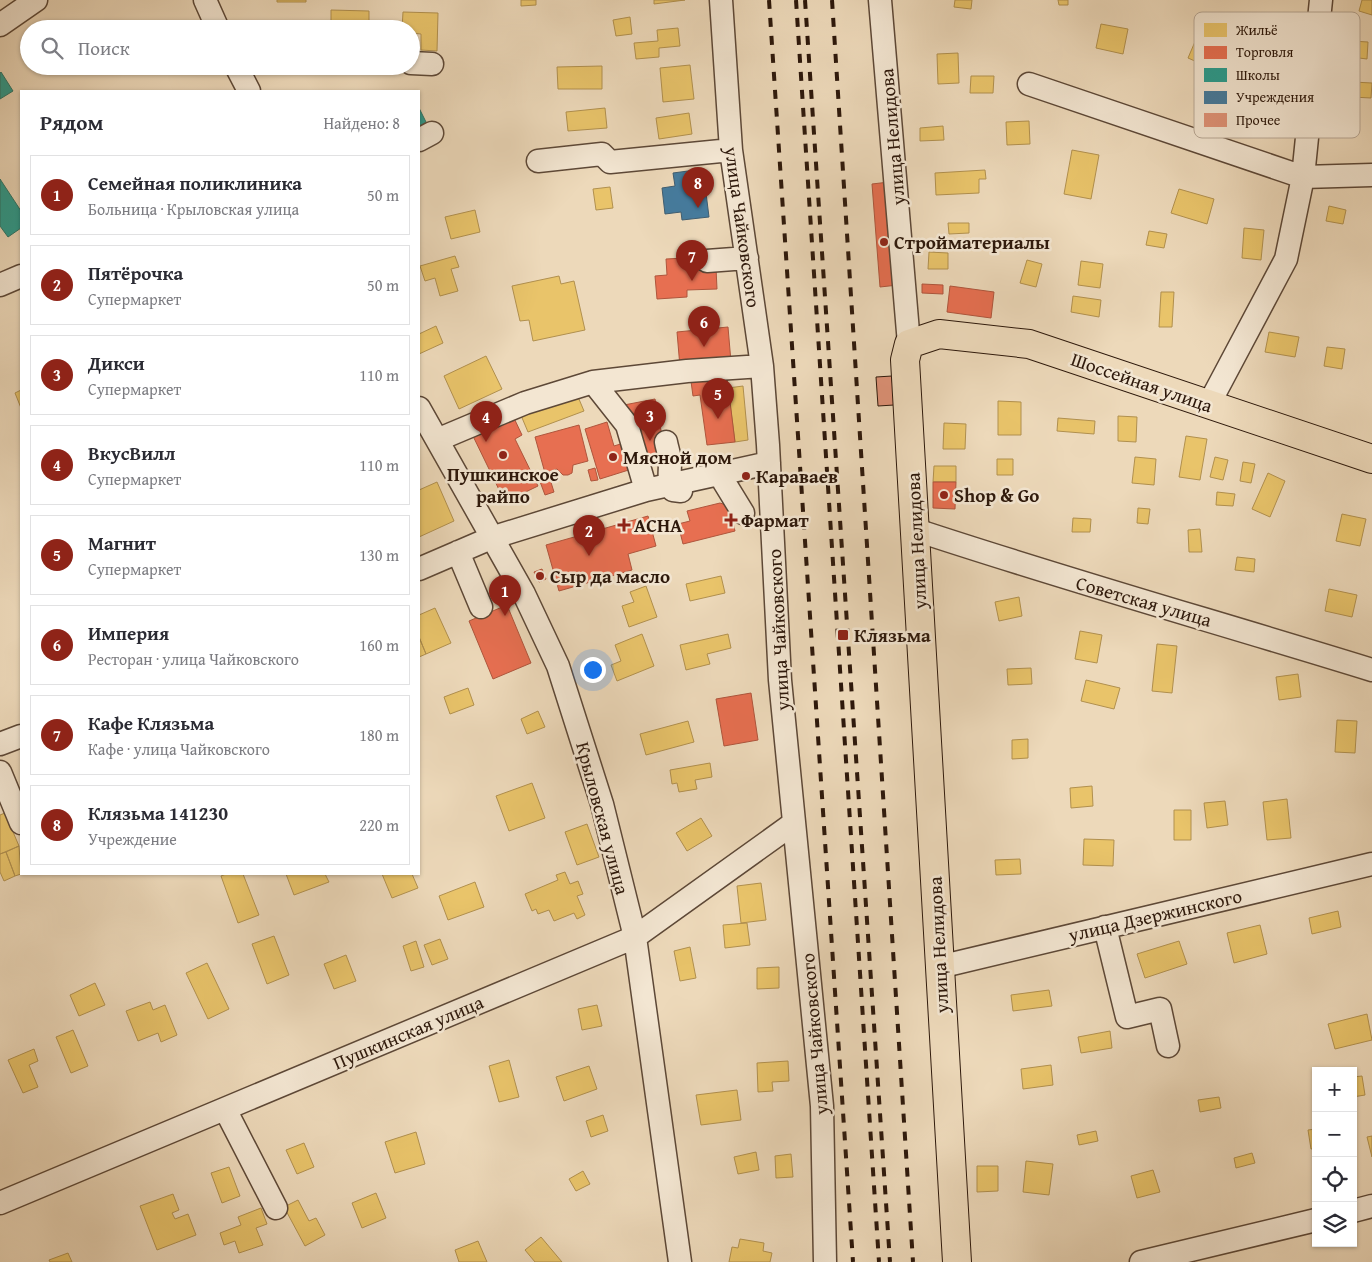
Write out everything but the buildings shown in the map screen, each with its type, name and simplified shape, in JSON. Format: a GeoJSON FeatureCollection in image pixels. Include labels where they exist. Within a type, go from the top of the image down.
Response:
{"type":"FeatureCollection","features":[{"type":"Feature","properties":{"kind":"main road","name":"Шоссейная улица"},"geometry":{"type":"LineString","coordinates":[[909,344],[939,334],[1029,344],[1372,459]]}},
{"type":"Feature","properties":{"kind":"main road","name":"улица Нелидова"},"geometry":{"type":"LineString","coordinates":[[909,344],[905,360],[957,1262]]}},
{"type":"Feature","properties":{"kind":"street"},"geometry":{"type":"LineString","coordinates":[[0,25],[36,0]]}},
{"type":"Feature","properties":{"kind":"street"},"geometry":{"type":"LineString","coordinates":[[205,0],[214,20]]}},
{"type":"Feature","properties":{"kind":"street","name":"улица Чайковского"},"geometry":{"type":"LineString","coordinates":[[721,0],[731,150],[762,366],[780,680],[822,1106],[826,1262]]}},
{"type":"Feature","properties":{"kind":"street","name":"улица Нелидова"},"geometry":{"type":"LineString","coordinates":[[880,0],[909,344]]}},
{"type":"Feature","properties":{"kind":"street"},"geometry":{"type":"LineString","coordinates":[[241,75],[248,90]]}},
{"type":"Feature","properties":{"kind":"street"},"geometry":{"type":"LineString","coordinates":[[1029,84],[1303,177],[1372,175]]}},
{"type":"Feature","properties":{"kind":"street"},"geometry":{"type":"LineString","coordinates":[[1209,404],[1286,259],[1303,177],[1307,138]]}},
{"type":"Feature","properties":{"kind":"street"},"geometry":{"type":"LineString","coordinates":[[538,161],[602,154],[610,162],[731,150]]}},
{"type":"Feature","properties":{"kind":"street"},"geometry":{"type":"LineString","coordinates":[[708,261],[747,258]]}},
{"type":"Feature","properties":{"kind":"street"},"geometry":{"type":"LineString","coordinates":[[0,285],[20,276]]}},
{"type":"Feature","properties":{"kind":"street"},"geometry":{"type":"LineString","coordinates":[[437,440],[525,403],[592,382],[687,371],[762,366]]}},
{"type":"Feature","properties":{"kind":"street"},"geometry":{"type":"LineString","coordinates":[[592,382],[627,425],[646,490]]}},
{"type":"Feature","properties":{"kind":"street","name":"Крыловская улица"},"geometry":{"type":"LineString","coordinates":[[420,410],[524,594],[558,666],[602,804],[635,937],[680,1262]]}},
{"type":"Feature","properties":{"kind":"street"},"geometry":{"type":"LineString","coordinates":[[666,442],[670,463],[668,470],[670,483]]}},
{"type":"Feature","properties":{"kind":"street"},"geometry":{"type":"LineString","coordinates":[[420,569],[491,538],[646,490],[670,483],[726,477],[769,463]]}},
{"type":"Feature","properties":{"kind":"street"},"geometry":{"type":"LineString","coordinates":[[726,477],[743,513]]}},
{"type":"Feature","properties":{"kind":"street","name":"Советская улица"},"geometry":{"type":"LineString","coordinates":[[916,530],[1031,568],[1372,670]]}},
{"type":"Feature","properties":{"kind":"street"},"geometry":{"type":"LineString","coordinates":[[458,552],[481,607]]}},
{"type":"Feature","properties":{"kind":"street"},"geometry":{"type":"LineString","coordinates":[[0,744],[20,736]]}},
{"type":"Feature","properties":{"kind":"street"},"geometry":{"type":"LineString","coordinates":[[0,772],[20,822]]}},
{"type":"Feature","properties":{"kind":"street","name":"Пушкинская улица"},"geometry":{"type":"LineString","coordinates":[[0,1203],[635,937],[794,823]]}},
{"type":"Feature","properties":{"kind":"street","name":"улица Дзержинского"},"geometry":{"type":"LineString","coordinates":[[939,967],[1372,864]]}},
{"type":"Feature","properties":{"kind":"street"},"geometry":{"type":"LineString","coordinates":[[1105,927],[1127,1017],[1160,1009],[1168,1046]]}},
{"type":"Feature","properties":{"kind":"street"},"geometry":{"type":"LineString","coordinates":[[226,1109],[276,1208]]}},
{"type":"Feature","properties":{"kind":"street"},"geometry":{"type":"LineString","coordinates":[[1357,1210],[1372,1206]]}},
{"type":"Feature","properties":{"kind":"street"},"geometry":{"type":"LineString","coordinates":[[1141,1262],[1312,1221]]}},
{"type":"Feature","properties":{"kind":"railway"},"geometry":{"type":"LineString","coordinates":[[769,0],[853,1262]]}},
{"type":"Feature","properties":{"kind":"railway"},"geometry":{"type":"LineString","coordinates":[[796,0],[879,1262]]}},
{"type":"Feature","properties":{"kind":"railway"},"geometry":{"type":"LineString","coordinates":[[805,0],[890,1262]]}},
{"type":"Feature","properties":{"kind":"railway"},"geometry":{"type":"LineString","coordinates":[[832,0],[913,1262]]}},
{"type":"Feature","properties":{"kind":"place","name":"Клязьма 141230"},"geometry":{"type":"Point","coordinates":[698,208]}},
{"type":"Feature","properties":{"kind":"place","name":"Стройматериалы"},"geometry":{"type":"Point","coordinates":[884,242]}},
{"type":"Feature","properties":{"kind":"place","name":"Кафе Клязьма"},"geometry":{"type":"Point","coordinates":[692,281]}},
{"type":"Feature","properties":{"kind":"place","name":"Империя"},"geometry":{"type":"Point","coordinates":[704,347]}},
{"type":"Feature","properties":{"kind":"place","name":"Магнит"},"geometry":{"type":"Point","coordinates":[718,419]}},
{"type":"Feature","properties":{"kind":"place","name":"Дикси"},"geometry":{"type":"Point","coordinates":[650,441]}},
{"type":"Feature","properties":{"kind":"place","name":"ВкусВилл"},"geometry":{"type":"Point","coordinates":[486,442]}},
{"type":"Feature","properties":{"kind":"place","name":"Пушкинское райпо"},"geometry":{"type":"Point","coordinates":[503,455]}},
{"type":"Feature","properties":{"kind":"place","name":"Мясной дом"},"geometry":{"type":"Point","coordinates":[613,457]}},
{"type":"Feature","properties":{"kind":"place","name":"Караваев"},"geometry":{"type":"Point","coordinates":[746,476]}},
{"type":"Feature","properties":{"kind":"place","name":"Shop & Go"},"geometry":{"type":"Point","coordinates":[944,495]}},
{"type":"Feature","properties":{"kind":"place","name":"Фармат"},"geometry":{"type":"Point","coordinates":[731,520]}},
{"type":"Feature","properties":{"kind":"place","name":"АСНА"},"geometry":{"type":"Point","coordinates":[624,525]}},
{"type":"Feature","properties":{"kind":"place","name":"Пятёрочка"},"geometry":{"type":"Point","coordinates":[589,556]}},
{"type":"Feature","properties":{"kind":"place","name":"Сыр да масло"},"geometry":{"type":"Point","coordinates":[540,576]}},
{"type":"Feature","properties":{"kind":"place","name":"Семейная поликлиника"},"geometry":{"type":"Point","coordinates":[505,616]}},
{"type":"Feature","properties":{"kind":"place","name":"Клязьма"},"geometry":{"type":"Point","coordinates":[843,635]}}]}
